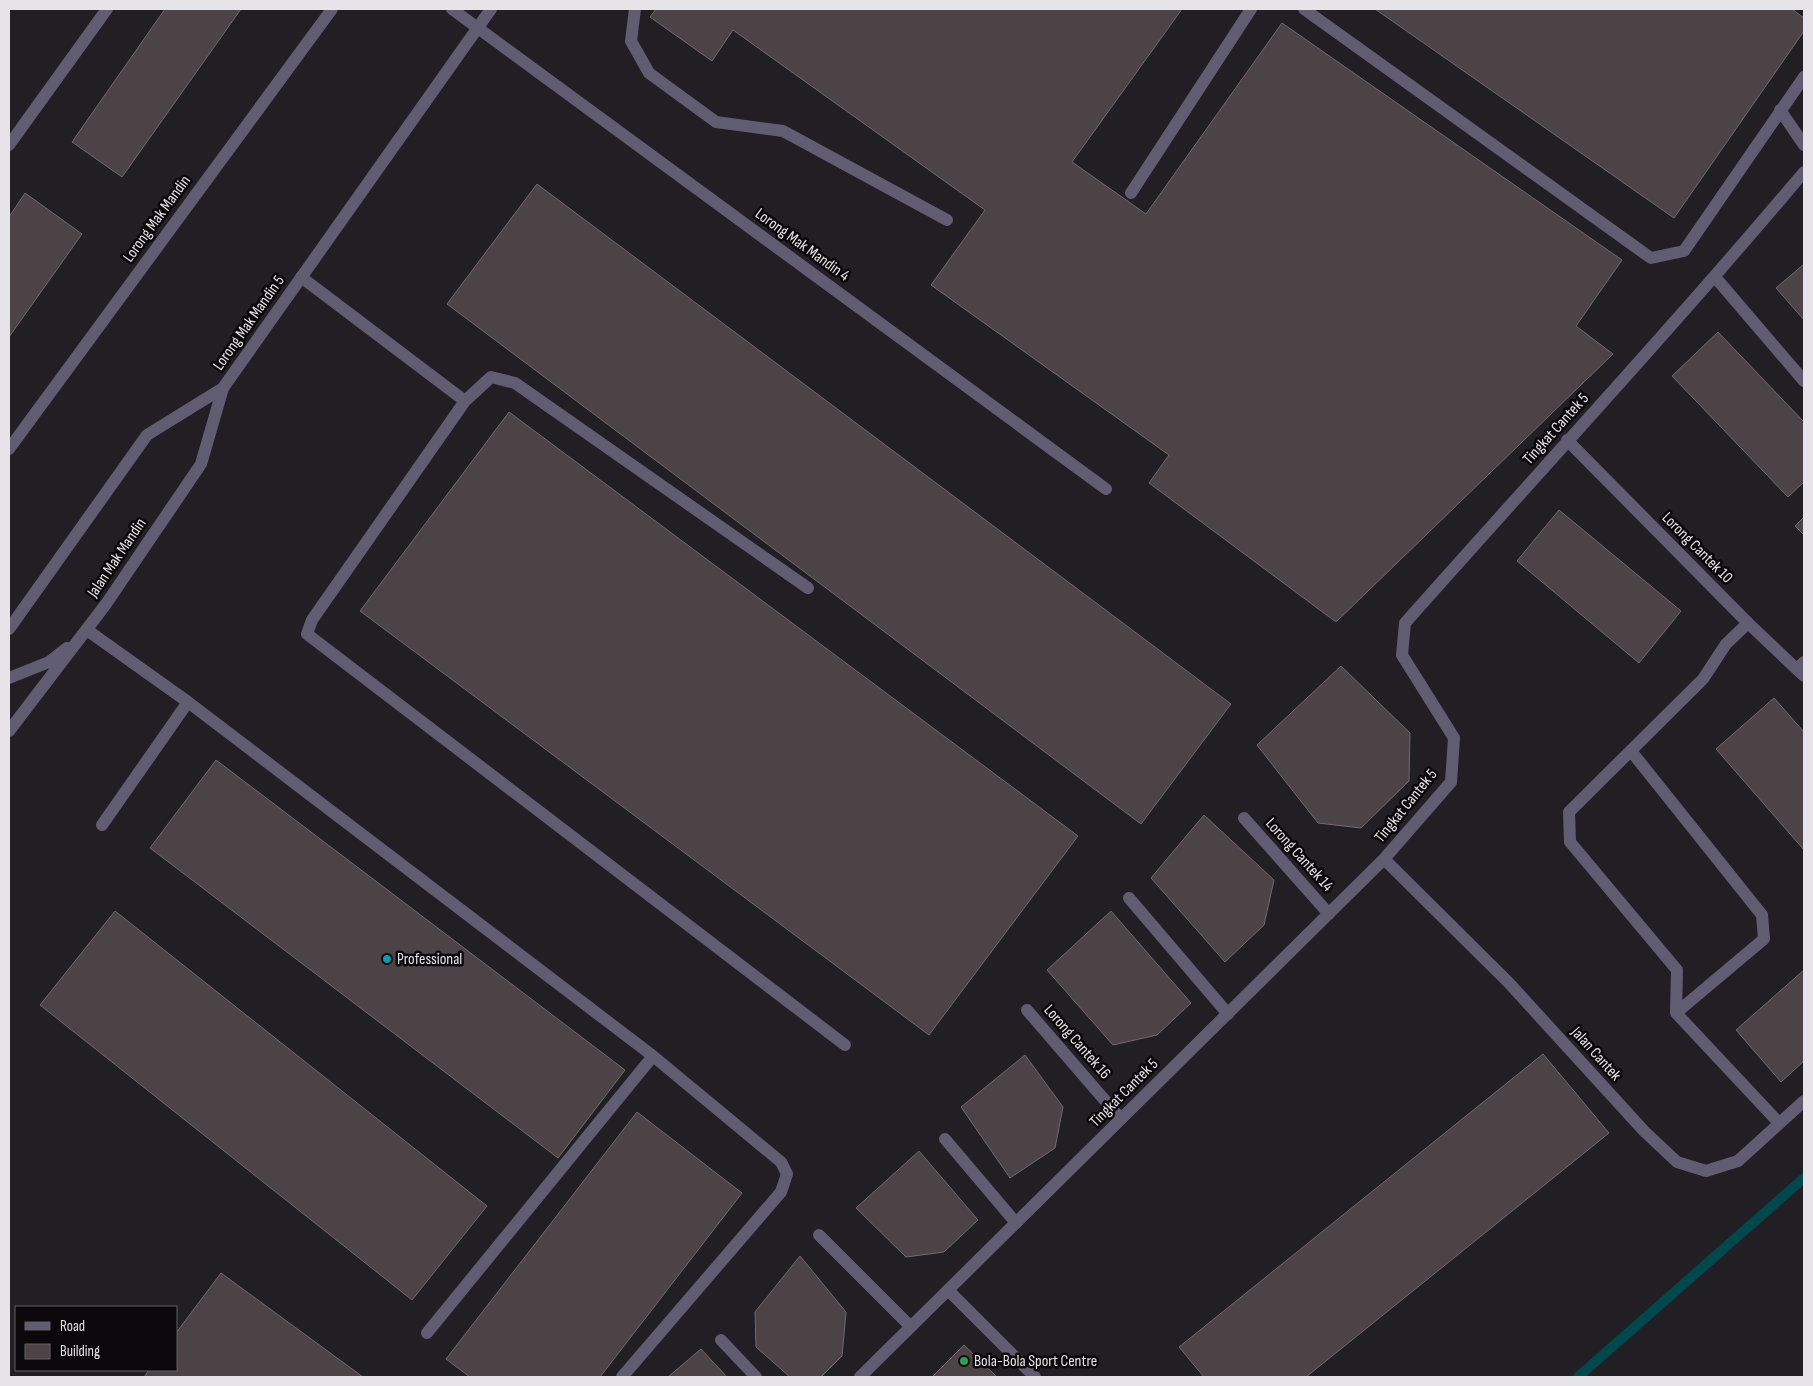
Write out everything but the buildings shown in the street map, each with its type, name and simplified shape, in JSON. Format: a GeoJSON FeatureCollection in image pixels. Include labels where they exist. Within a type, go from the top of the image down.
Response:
{"type":"FeatureCollection","features":[{"type":"Feature","properties":{"kind":"street"},"geometry":{"type":"LineString","coordinates":[[9,145],[107,9]]}},
{"type":"Feature","properties":{"kind":"street","name":"Lorong Mak Mandin"},"geometry":{"type":"LineString","coordinates":[[9,449],[332,9]]}},
{"type":"Feature","properties":{"kind":"street","name":"Lorong Mak Mandin 4"},"geometry":{"type":"LineString","coordinates":[[452,9],[1106,489]]}},
{"type":"Feature","properties":{"kind":"street","name":"Lorong Mak Mandin 5"},"geometry":{"type":"LineString","coordinates":[[9,629],[147,435],[223,388],[491,9]]}},
{"type":"Feature","properties":{"kind":"street"},"geometry":{"type":"LineString","coordinates":[[635,9],[631,41],[649,73],[716,122],[783,131],[947,220]]}},
{"type":"Feature","properties":{"kind":"street"},"geometry":{"type":"LineString","coordinates":[[1131,193],[1251,9]]}},
{"type":"Feature","properties":{"kind":"street"},"geometry":{"type":"LineString","coordinates":[[1312,11],[1651,258],[1684,251],[1804,77]]}},
{"type":"Feature","properties":{"kind":"street"},"geometry":{"type":"LineString","coordinates":[[1780,110],[1804,145]]}},
{"type":"Feature","properties":{"kind":"street","name":"Tingkat Cantek 5"},"geometry":{"type":"LineString","coordinates":[[860,1377],[1384,859],[1451,782],[1454,738],[1402,654],[1405,623],[1715,277],[1804,172]]}},
{"type":"Feature","properties":{"kind":"street"},"geometry":{"type":"LineString","coordinates":[[302,277],[465,401]]}},
{"type":"Feature","properties":{"kind":"street"},"geometry":{"type":"LineString","coordinates":[[1715,277],[1804,381]]}},
{"type":"Feature","properties":{"kind":"street"},"geometry":{"type":"LineString","coordinates":[[808,588],[515,383],[491,376],[465,401],[312,620],[307,634],[846,1045]]}},
{"type":"Feature","properties":{"kind":"street","name":"Jalan Mak Mandin"},"geometry":{"type":"LineString","coordinates":[[9,731],[83,635],[201,464],[223,388]]}},
{"type":"Feature","properties":{"kind":"street","name":"Lorong Cantek 10"},"geometry":{"type":"LineString","coordinates":[[1567,440],[1748,623],[1802,669]]}},
{"type":"Feature","properties":{"kind":"street"},"geometry":{"type":"LineString","coordinates":[[9,613],[26,603]]}},
{"type":"Feature","properties":{"kind":"street"},"geometry":{"type":"LineString","coordinates":[[1748,623],[1726,644],[1704,679],[1569,812],[1570,842],[1678,970],[1676,1013],[1779,1123]]}},
{"type":"Feature","properties":{"kind":"street"},"geometry":{"type":"LineString","coordinates":[[9,678],[49,662],[83,635],[188,702],[653,1056],[781,1162],[787,1174],[781,1192],[622,1377]]}},
{"type":"Feature","properties":{"kind":"street"},"geometry":{"type":"LineString","coordinates":[[102,825],[188,702]]}},
{"type":"Feature","properties":{"kind":"street"},"geometry":{"type":"LineString","coordinates":[[1631,751],[1762,915],[1764,939],[1676,1013]]}},
{"type":"Feature","properties":{"kind":"street","name":"Lorong Cantek 14"},"geometry":{"type":"LineString","coordinates":[[1244,818],[1329,914]]}},
{"type":"Feature","properties":{"kind":"street","name":"Jalan Cantek"},"geometry":{"type":"LineString","coordinates":[[1384,859],[1509,982],[1644,1131],[1677,1162],[1706,1171],[1738,1160],[1804,1102]]}},
{"type":"Feature","properties":{"kind":"street"},"geometry":{"type":"LineString","coordinates":[[1129,898],[1228,1014]]}},
{"type":"Feature","properties":{"kind":"street","name":"Lorong Cantek 16"},"geometry":{"type":"LineString","coordinates":[[1027,1010],[1122,1119]]}},
{"type":"Feature","properties":{"kind":"street"},"geometry":{"type":"LineString","coordinates":[[427,1334],[653,1056]]}},
{"type":"Feature","properties":{"kind":"street"},"geometry":{"type":"LineString","coordinates":[[945,1138],[1016,1223]]}},
{"type":"Feature","properties":{"kind":"street"},"geometry":{"type":"LineString","coordinates":[[819,1235],[911,1327]]}},
{"type":"Feature","properties":{"kind":"street"},"geometry":{"type":"LineString","coordinates":[[948,1290],[1035,1377]]}},
{"type":"Feature","properties":{"kind":"street"},"geometry":{"type":"LineString","coordinates":[[721,1340],[756,1377]]}},
{"type":"Feature","properties":{"kind":"waterway"},"geometry":{"type":"LineString","coordinates":[[1578,1377],[1804,1178]]}},
{"type":"Feature","properties":{"kind":"place","name":"Professional"},"geometry":{"type":"Point","coordinates":[387,959]}},
{"type":"Feature","properties":{"kind":"place","name":"Bola-Bola Sport Centre"},"geometry":{"type":"Point","coordinates":[964,1361]}}]}
